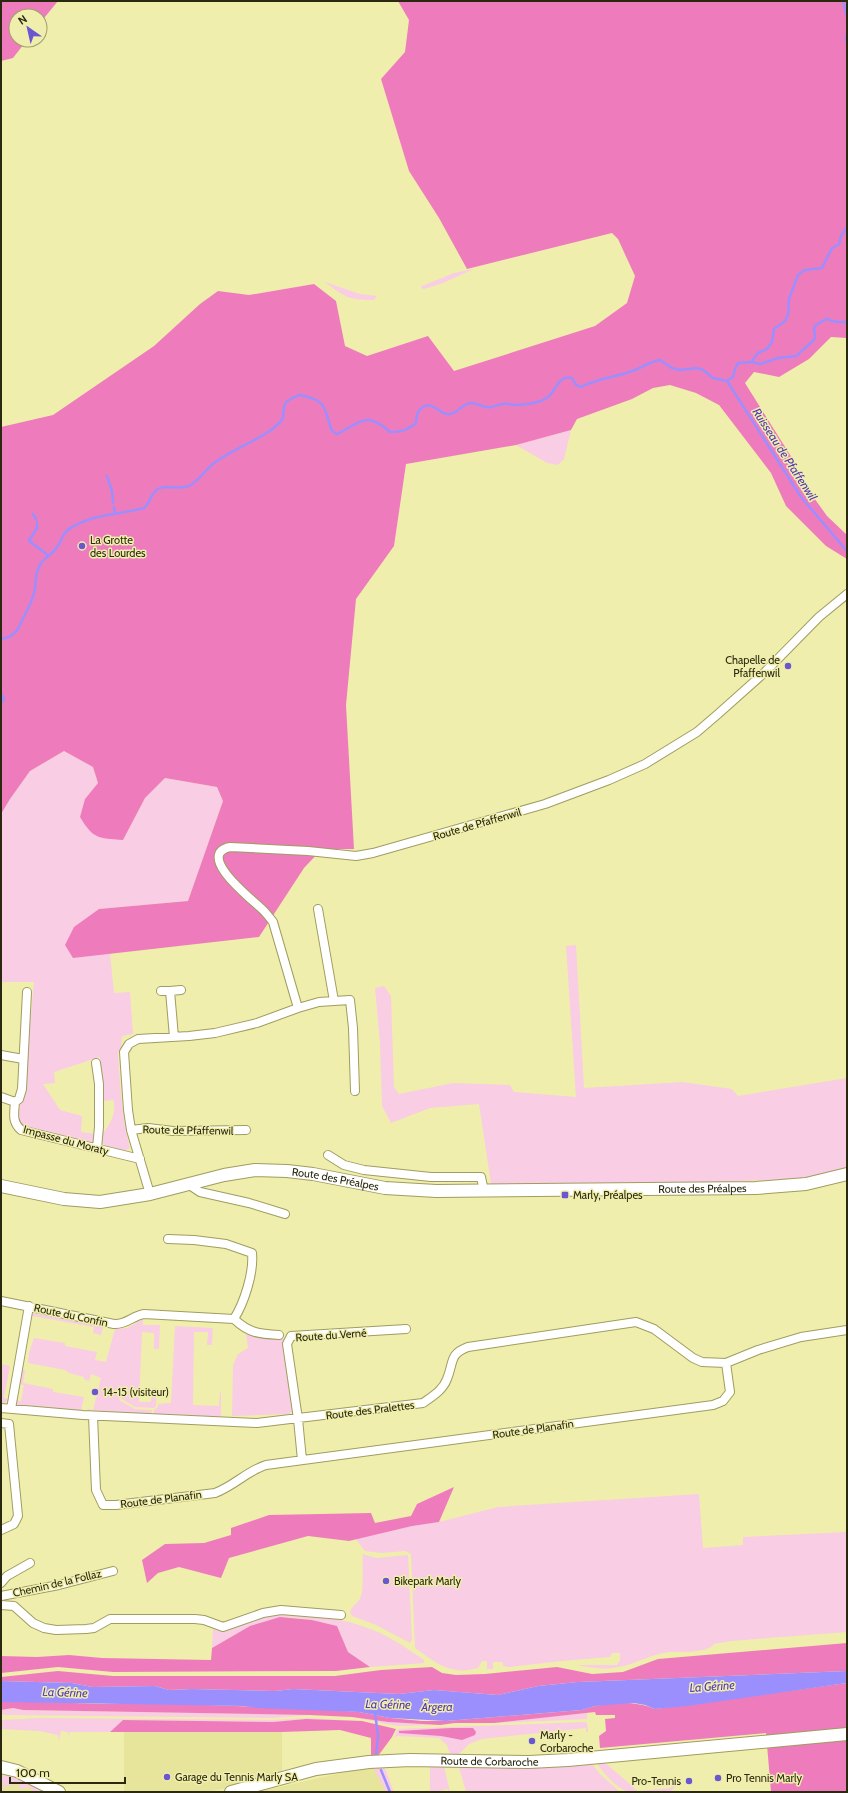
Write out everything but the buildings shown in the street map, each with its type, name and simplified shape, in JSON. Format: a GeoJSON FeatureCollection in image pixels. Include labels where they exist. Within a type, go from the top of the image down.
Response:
{"type":"FeatureCollection","features":[{"type":"Feature","properties":{"kind":"main road","name":"Route des Préalpes"},"geometry":{"type":"LineString","coordinates":[[1,1186],[64,1199],[100,1202],[150,1194],[224,1174],[255,1170],[287,1171],[313,1174],[385,1188],[429,1191],[772,1187],[806,1184],[847,1174]]}},
{"type":"Feature","properties":{"kind":"main road","name":"Route de Corbaroche"},"geometry":{"type":"LineString","coordinates":[[230,1792],[316,1769],[368,1762],[410,1760],[529,1762],[568,1760],[847,1734]]}},
{"type":"Feature","properties":{"kind":"main road"},"geometry":{"type":"LineString","coordinates":[[2,1768],[17,1771],[59,1792]]}},
{"type":"Feature","properties":{"kind":"street","name":"Route de Pfaffenwil"},"geometry":{"type":"LineString","coordinates":[[298,1008],[273,922],[264,911],[226,876],[219,863],[218,856],[221,851],[230,847],[308,851],[356,856],[373,854],[545,804],[609,780],[645,764],[697,732],[764,673],[819,617],[847,594]]}},
{"type":"Feature","properties":{"kind":"street"},"geometry":{"type":"LineString","coordinates":[[318,909],[334,1001]]}},
{"type":"Feature","properties":{"kind":"street"},"geometry":{"type":"LineString","coordinates":[[161,991],[181,990]]}},
{"type":"Feature","properties":{"kind":"street"},"geometry":{"type":"LineString","coordinates":[[170,991],[174,1037]]}},
{"type":"Feature","properties":{"kind":"street","name":"Impasse du Moraty"},"geometry":{"type":"LineString","coordinates":[[27,992],[22,1089],[19,1099],[16,1102],[14,1120],[16,1125],[21,1130],[140,1159]]}},
{"type":"Feature","properties":{"kind":"street","name":"Route de Pfaffenwil"},"geometry":{"type":"LineString","coordinates":[[150,1194],[131,1130],[128,1110],[124,1052],[129,1044],[138,1039],[215,1033],[257,1023],[314,1003],[350,1000],[353,1028],[355,1091]]}},
{"type":"Feature","properties":{"kind":"street"},"geometry":{"type":"LineString","coordinates":[[1,1054],[23,1058]]}},
{"type":"Feature","properties":{"kind":"street"},"geometry":{"type":"LineString","coordinates":[[96,1063],[99,1084],[99,1127],[97,1148]]}},
{"type":"Feature","properties":{"kind":"street"},"geometry":{"type":"LineString","coordinates":[[1,1097],[16,1102]]}},
{"type":"Feature","properties":{"kind":"street","name":"Route de Pfaffenwil"},"geometry":{"type":"LineString","coordinates":[[131,1130],[148,1128],[173,1131],[246,1130]]}},
{"type":"Feature","properties":{"kind":"street","name":"Route des Préalpes"},"geometry":{"type":"LineString","coordinates":[[328,1155],[344,1165],[364,1170],[431,1177],[481,1177],[484,1191]]}},
{"type":"Feature","properties":{"kind":"street"},"geometry":{"type":"LineString","coordinates":[[188,1184],[200,1192],[249,1203],[285,1214]]}},
{"type":"Feature","properties":{"kind":"street"},"geometry":{"type":"LineString","coordinates":[[168,1239],[194,1240],[226,1244],[252,1253],[253,1264],[240,1308],[234,1319],[244,1329],[255,1333],[279,1334]]}},
{"type":"Feature","properties":{"kind":"street","name":"Route du Confin"},"geometry":{"type":"LineString","coordinates":[[1,1301],[114,1324],[127,1323],[138,1315],[144,1314],[234,1319]]}},
{"type":"Feature","properties":{"kind":"street"},"geometry":{"type":"LineString","coordinates":[[11,1409],[30,1306]]}},
{"type":"Feature","properties":{"kind":"street","name":"Route des Pralettes"},"geometry":{"type":"LineString","coordinates":[[1,1408],[93,1416],[257,1424],[423,1403],[438,1393],[447,1379],[452,1359],[458,1351],[468,1346],[636,1322],[654,1329],[692,1358],[702,1362],[726,1363],[758,1350],[801,1337],[847,1330]]}},
{"type":"Feature","properties":{"kind":"street","name":"Route du Verné"},"geometry":{"type":"LineString","coordinates":[[298,1419],[287,1344],[291,1336],[406,1329]]}},
{"type":"Feature","properties":{"kind":"street","name":"Route de Planafin"},"geometry":{"type":"LineString","coordinates":[[93,1416],[96,1490],[103,1505],[116,1505],[215,1493],[226,1489],[255,1468],[266,1465],[713,1405],[723,1401],[730,1392],[726,1363]]}},
{"type":"Feature","properties":{"kind":"street"},"geometry":{"type":"LineString","coordinates":[[298,1419],[302,1460]]}},
{"type":"Feature","properties":{"kind":"street"},"geometry":{"type":"LineString","coordinates":[[1,1423],[9,1424],[18,1516],[14,1524],[1,1530]]}},
{"type":"Feature","properties":{"kind":"street","name":"Chemin de la Follaz"},"geometry":{"type":"LineString","coordinates":[[1,1583],[7,1576],[30,1563]]}},
{"type":"Feature","properties":{"kind":"street","name":"Chemin de la Follaz"},"geometry":{"type":"LineString","coordinates":[[1,1596],[59,1585],[113,1571]]}},
{"type":"Feature","properties":{"kind":"street"},"geometry":{"type":"LineString","coordinates":[[1,1604],[14,1606],[33,1623],[44,1628],[56,1630],[94,1628],[110,1619],[195,1619],[204,1620],[223,1627],[263,1613],[281,1610],[341,1615]]}},
{"type":"Feature","properties":{"kind":"shaded area"},"geometry":{"type":"Polygon","coordinates":[[[1,1],[58,1],[48,13],[48,8],[8,8],[8,48],[21,48],[13,58],[1,61],[1,1]]]}},
{"type":"Feature","properties":{"kind":"shaded area"},"geometry":{"type":"Polygon","coordinates":[[[398,1],[847,1],[847,338],[831,337],[809,359],[779,377],[754,372],[745,383],[792,458],[804,484],[827,516],[847,535],[847,559],[826,546],[786,506],[771,473],[719,405],[696,393],[670,385],[653,388],[632,399],[577,419],[571,430],[516,445],[406,464],[394,546],[356,599],[346,705],[354,849],[322,849],[304,868],[259,937],[73,958],[65,945],[74,927],[99,909],[188,901],[223,801],[217,787],[165,778],[145,798],[123,840],[102,838],[89,830],[80,817],[85,799],[98,783],[93,767],[64,751],[30,771],[1,814],[1,427],[53,415],[154,346],[200,304],[218,291],[249,295],[314,284],[336,301],[345,346],[367,356],[428,336],[454,371],[595,326],[627,303],[635,276],[618,239],[612,233],[467,269],[439,218],[409,171],[381,79],[405,52],[409,20],[398,1]]]}},
{"type":"Feature","properties":{"kind":"shaded area"},"geometry":{"type":"Polygon","coordinates":[[[474,269],[443,283],[424,289],[421,288],[422,286],[454,273],[474,269]]]}},
{"type":"Feature","properties":{"kind":"shaded area"},"geometry":{"type":"Polygon","coordinates":[[[325,282],[360,294],[377,296],[374,300],[347,297],[325,282]]]}},
{"type":"Feature","properties":{"kind":"shaded area"},"geometry":{"type":"Polygon","coordinates":[[[571,430],[564,459],[558,465],[547,463],[516,445],[571,430]]]}},
{"type":"Feature","properties":{"kind":"shaded area"},"geometry":{"type":"Polygon","coordinates":[[[64,751],[93,767],[98,783],[85,799],[123,840],[145,798],[165,778],[217,787],[223,801],[188,901],[99,909],[73,958],[110,953],[114,993],[130,992],[133,1034],[122,1036],[121,1047],[118,1053],[123,1112],[130,1148],[124,1151],[108,1147],[101,1142],[101,1135],[107,1128],[114,1114],[114,1104],[113,1100],[102,1101],[100,1057],[54,1072],[55,1083],[43,1084],[60,1110],[82,1116],[81,1132],[96,1134],[94,1144],[21,1127],[19,1120],[19,1110],[23,1100],[34,982],[1,982],[1,814],[30,771],[64,751]]]}},
{"type":"Feature","properties":{"kind":"shaded area"},"geometry":{"type":"Polygon","coordinates":[[[576,945],[584,1088],[682,1082],[732,1089],[738,1096],[847,1078],[847,1167],[810,1178],[655,1185],[491,1184],[479,1104],[430,1108],[391,1123],[382,1106],[380,1043],[375,988],[384,986],[391,996],[394,1087],[399,1094],[453,1083],[510,1085],[514,1092],[576,1097],[566,946],[576,945]]]}},
{"type":"Feature","properties":{"kind":"shaded area"},"geometry":{"type":"Polygon","coordinates":[[[32,1313],[103,1327],[101,1335],[93,1333],[94,1327],[32,1316],[32,1313]]]}},
{"type":"Feature","properties":{"kind":"shaded area"},"geometry":{"type":"Polygon","coordinates":[[[143,1319],[143,1325],[160,1325],[159,1349],[154,1349],[154,1333],[142,1332],[139,1402],[151,1402],[152,1388],[157,1388],[156,1406],[154,1408],[135,1407],[120,1398],[119,1400],[135,1409],[152,1410],[151,1414],[87,1410],[93,1410],[101,1378],[91,1374],[89,1381],[84,1379],[84,1377],[69,1373],[65,1370],[28,1363],[29,1353],[34,1338],[65,1343],[65,1346],[97,1352],[95,1360],[106,1362],[115,1329],[127,1328],[143,1319]]]}},
{"type":"Feature","properties":{"kind":"shaded area"},"geometry":{"type":"Polygon","coordinates":[[[175,1326],[213,1328],[212,1345],[207,1345],[208,1332],[194,1332],[193,1405],[219,1406],[221,1392],[221,1418],[154,1414],[154,1410],[158,1407],[158,1404],[171,1403],[175,1326]]]}},
{"type":"Feature","properties":{"kind":"shaded area"},"geometry":{"type":"Polygon","coordinates":[[[246,1334],[283,1337],[294,1409],[289,1414],[232,1416],[233,1365],[238,1354],[248,1348],[246,1334]]]}},
{"type":"Feature","properties":{"kind":"shaded area"},"geometry":{"type":"Polygon","coordinates":[[[1,1364],[10,1366],[4,1397],[9,1400],[1,1405],[1,1364]]]}},
{"type":"Feature","properties":{"kind":"shaded area"},"geometry":{"type":"Polygon","coordinates":[[[20,1369],[25,1370],[23,1383],[53,1389],[53,1392],[84,1397],[81,1410],[17,1405],[15,1400],[21,1401],[24,1385],[17,1384],[20,1369]]]}},
{"type":"Feature","properties":{"kind":"shaded area"},"geometry":{"type":"Polygon","coordinates":[[[454,1487],[439,1522],[412,1526],[349,1541],[308,1536],[229,1558],[221,1578],[179,1567],[158,1573],[147,1583],[142,1560],[165,1544],[204,1543],[231,1535],[231,1528],[269,1515],[371,1513],[375,1523],[411,1516],[417,1504],[454,1487]]]}},
{"type":"Feature","properties":{"kind":"shaded area"},"geometry":{"type":"Polygon","coordinates":[[[699,1494],[703,1548],[743,1545],[743,1537],[847,1532],[847,1632],[731,1641],[714,1644],[711,1647],[701,1650],[663,1653],[628,1665],[608,1669],[576,1665],[617,1665],[620,1660],[620,1653],[612,1653],[610,1657],[509,1667],[503,1666],[502,1662],[493,1662],[493,1669],[487,1669],[487,1661],[482,1661],[478,1668],[468,1670],[452,1669],[444,1667],[415,1648],[411,1554],[405,1551],[381,1553],[365,1551],[356,1539],[412,1525],[439,1522],[498,1507],[699,1494]]]}},
{"type":"Feature","properties":{"kind":"shaded area","name":"Bikepark Marly"},"geometry":{"type":"Polygon","coordinates":[[[363,1554],[376,1558],[408,1555],[412,1640],[410,1643],[376,1625],[352,1616],[350,1612],[360,1598],[362,1592],[363,1554]]]}},
{"type":"Feature","properties":{"kind":"shaded area"},"geometry":{"type":"Polygon","coordinates":[[[282,1612],[328,1618],[362,1626],[386,1636],[424,1660],[424,1663],[370,1667],[348,1652],[337,1626],[292,1617],[279,1618],[261,1623],[244,1630],[212,1648],[213,1629],[222,1632],[264,1615],[282,1612]]]}},
{"type":"Feature","properties":{"kind":"shaded area"},"geometry":{"type":"Polygon","coordinates":[[[280,1617],[312,1620],[337,1626],[348,1652],[370,1667],[336,1671],[113,1672],[58,1667],[1,1673],[1,1656],[37,1657],[69,1655],[102,1658],[211,1660],[212,1648],[250,1626],[280,1617]]]}},
{"type":"Feature","properties":{"kind":"shaded area"},"geometry":{"type":"Polygon","coordinates":[[[847,1643],[847,1671],[578,1682],[538,1686],[498,1695],[434,1690],[399,1694],[293,1689],[275,1691],[192,1689],[169,1690],[155,1686],[92,1687],[72,1683],[1,1681],[1,1677],[58,1671],[113,1676],[335,1676],[381,1670],[432,1667],[442,1673],[456,1675],[485,1674],[557,1667],[592,1674],[623,1672],[658,1659],[847,1643]]]}},
{"type":"Feature","properties":{"kind":"shaded area"},"geometry":{"type":"Polygon","coordinates":[[[847,1683],[847,1792],[771,1792],[766,1733],[600,1748],[599,1736],[606,1731],[605,1719],[615,1718],[615,1715],[596,1715],[595,1712],[494,1723],[455,1723],[440,1725],[388,1722],[352,1717],[309,1715],[23,1710],[13,1708],[1,1710],[1,1702],[15,1701],[102,1704],[180,1704],[314,1709],[359,1712],[390,1718],[422,1721],[446,1721],[582,1710],[600,1705],[619,1703],[638,1704],[655,1709],[847,1683]]]}},
{"type":"Feature","properties":{"kind":"shaded area"},"geometry":{"type":"Polygon","coordinates":[[[13,1708],[23,1710],[309,1715],[273,1718],[1,1714],[1,1710],[13,1708]]]}},
{"type":"Feature","properties":{"kind":"shaded area"},"geometry":{"type":"Polygon","coordinates":[[[587,1713],[587,1719],[494,1723],[502,1721],[587,1713]]]}},
{"type":"Feature","properties":{"kind":"shaded area"},"geometry":{"type":"Polygon","coordinates":[[[353,1717],[388,1722],[440,1725],[396,1726],[353,1717]]]}},
{"type":"Feature","properties":{"kind":"shaded area"},"geometry":{"type":"Polygon","coordinates":[[[39,1718],[273,1720],[307,1718],[362,1721],[306,1719],[273,1722],[123,1720],[110,1732],[70,1732],[68,1736],[68,1732],[61,1731],[59,1741],[58,1735],[39,1731],[1,1729],[1,1720],[39,1718]]]}},
{"type":"Feature","properties":{"kind":"shaded area"},"geometry":{"type":"Polygon","coordinates":[[[306,1719],[362,1721],[396,1729],[378,1756],[371,1757],[371,1738],[340,1730],[282,1732],[110,1732],[123,1720],[273,1722],[306,1719]]]}},
{"type":"Feature","properties":{"kind":"shaded area"},"geometry":{"type":"Polygon","coordinates":[[[587,1723],[588,1732],[586,1732],[586,1728],[482,1739],[469,1744],[457,1756],[449,1756],[450,1754],[447,1745],[439,1738],[397,1736],[394,1738],[398,1729],[587,1723]]]}},
{"type":"Feature","properties":{"kind":"shaded area"},"geometry":{"type":"Polygon","coordinates":[[[473,1728],[476,1732],[475,1735],[462,1740],[441,1736],[399,1733],[399,1731],[473,1728]]]}},
{"type":"Feature","properties":{"kind":"shaded area"},"geometry":{"type":"Polygon","coordinates":[[[124,1732],[282,1732],[282,1774],[244,1785],[205,1792],[124,1792],[124,1732]]]}},
{"type":"Feature","properties":{"kind":"shaded area"},"geometry":{"type":"Polygon","coordinates":[[[603,1761],[638,1791],[671,1788],[673,1782],[677,1785],[670,1792],[625,1791],[611,1780],[597,1763],[603,1761]]]}},
{"type":"Feature","properties":{"kind":"shaded area"},"geometry":{"type":"Polygon","coordinates":[[[592,1764],[600,1774],[620,1792],[466,1792],[459,1767],[538,1767],[592,1764]]]}},
{"type":"Feature","properties":{"kind":"shaded area"},"geometry":{"type":"Polygon","coordinates":[[[376,1765],[387,1792],[258,1792],[376,1765]]]}},
{"type":"Feature","properties":{"kind":"shaded area"},"geometry":{"type":"Polygon","coordinates":[[[384,1766],[394,1792],[386,1792],[373,1767],[384,1766]]]}},
{"type":"Feature","properties":{"kind":"shaded area"},"geometry":{"type":"Polygon","coordinates":[[[430,1766],[444,1766],[450,1792],[447,1789],[435,1792],[394,1792],[430,1791],[430,1766]]]}},
{"type":"Feature","properties":{"kind":"shaded area"},"geometry":{"type":"Polygon","coordinates":[[[1,1775],[12,1776],[21,1780],[40,1789],[39,1792],[32,1792],[31,1787],[20,1789],[18,1784],[5,1786],[4,1791],[1,1775]]]}},
{"type":"Feature","properties":{"kind":"shaded area"},"geometry":{"type":"Polygon","coordinates":[[[10,1778],[22,1781],[44,1792],[1,1792],[1,1780],[10,1778]]]}},
{"type":"Feature","properties":{"kind":"water","name":"Ärgera"},"geometry":{"type":"Polygon","coordinates":[[[847,1671],[847,1683],[687,1706],[655,1709],[634,1703],[595,1706],[582,1710],[446,1721],[390,1718],[359,1712],[257,1708],[243,1706],[1,1702],[1,1681],[72,1683],[92,1687],[155,1686],[169,1690],[192,1689],[275,1691],[293,1689],[399,1694],[434,1690],[498,1695],[538,1686],[578,1682],[847,1671]]]}},
{"type":"Feature","properties":{"kind":"waterway"},"geometry":{"type":"LineString","coordinates":[[843,1],[847,17]]}},
{"type":"Feature","properties":{"kind":"waterway"},"geometry":{"type":"LineString","coordinates":[[847,34],[847,44]]}},
{"type":"Feature","properties":{"kind":"waterway"},"geometry":{"type":"LineString","coordinates":[[1,639],[11,636],[18,629],[33,598],[39,567],[55,550],[68,530],[84,521],[101,516],[144,508],[158,489],[189,486],[222,457],[270,431],[283,418],[286,403],[294,397],[299,395],[309,397],[320,403],[326,411],[332,431],[337,434],[358,423],[369,420],[375,421],[390,432],[394,432],[404,430],[416,423],[419,410],[427,405],[430,405],[446,414],[456,412],[468,403],[484,407],[492,407],[500,404],[523,405],[545,399],[563,379],[572,378],[576,385],[581,387],[638,369],[660,360],[672,368],[680,370],[697,368],[703,370],[713,378],[727,381],[733,377],[738,363],[751,362],[758,353],[767,349],[772,342],[774,329],[785,321],[788,315],[789,299],[798,275],[805,270],[822,268],[832,248],[839,244],[841,236],[847,227]]}},
{"type":"Feature","properties":{"kind":"waterway"},"geometry":{"type":"LineString","coordinates":[[751,362],[760,364],[778,358],[796,356],[814,340],[814,328],[816,325],[826,319],[837,322],[845,322],[847,324]]}},
{"type":"Feature","properties":{"kind":"waterway","name":"Ruisseau de Pfaffenwil"},"geometry":{"type":"LineString","coordinates":[[727,381],[801,497],[847,551]]}},
{"type":"Feature","properties":{"kind":"waterway"},"geometry":{"type":"LineString","coordinates":[[107,476],[112,491],[113,503]]}},
{"type":"Feature","properties":{"kind":"waterway"},"geometry":{"type":"LineString","coordinates":[[114,507],[115,513]]}},
{"type":"Feature","properties":{"kind":"waterway"},"geometry":{"type":"LineString","coordinates":[[33,514],[36,519]]}},
{"type":"Feature","properties":{"kind":"waterway"},"geometry":{"type":"LineString","coordinates":[[37,522],[37,528],[29,541],[48,555]]}},
{"type":"Feature","properties":{"kind":"waterway"},"geometry":{"type":"LineString","coordinates":[[1,693],[4,699],[1,703]]}},
{"type":"Feature","properties":{"kind":"waterway","name":"La Gérine"},"geometry":{"type":"LineString","coordinates":[[375,1713],[378,1736],[376,1756]]}},
{"type":"Feature","properties":{"kind":"waterway"},"geometry":{"type":"LineString","coordinates":[[381,1770],[390,1792]]}},
{"type":"Feature","properties":{"kind":"place","name":"La Grotte des Lourdes"},"geometry":{"type":"Point","coordinates":[82,546]}},
{"type":"Feature","properties":{"kind":"place","name":"Chapelle de Pfaffenwil"},"geometry":{"type":"Point","coordinates":[788,666]}},
{"type":"Feature","properties":{"kind":"place","name":"Marly, Préalpes"},"geometry":{"type":"Point","coordinates":[565,1195]}},
{"type":"Feature","properties":{"kind":"place","name":"14-15 (visiteur)"},"geometry":{"type":"Point","coordinates":[95,1392]}},
{"type":"Feature","properties":{"kind":"place","name":"Bikepark Marly"},"geometry":{"type":"Point","coordinates":[386,1581]}},
{"type":"Feature","properties":{"kind":"place","name":"Marly - Corbaroche"},"geometry":{"type":"Point","coordinates":[532,1741]}},
{"type":"Feature","properties":{"kind":"place","name":"Garage du Tennis Marly SA"},"geometry":{"type":"Point","coordinates":[167,1777]}},
{"type":"Feature","properties":{"kind":"place","name":"Pro Tennis Marly"},"geometry":{"type":"Point","coordinates":[718,1778]}},
{"type":"Feature","properties":{"kind":"place","name":"Pro-Tennis"},"geometry":{"type":"Point","coordinates":[689,1781]}}]}
